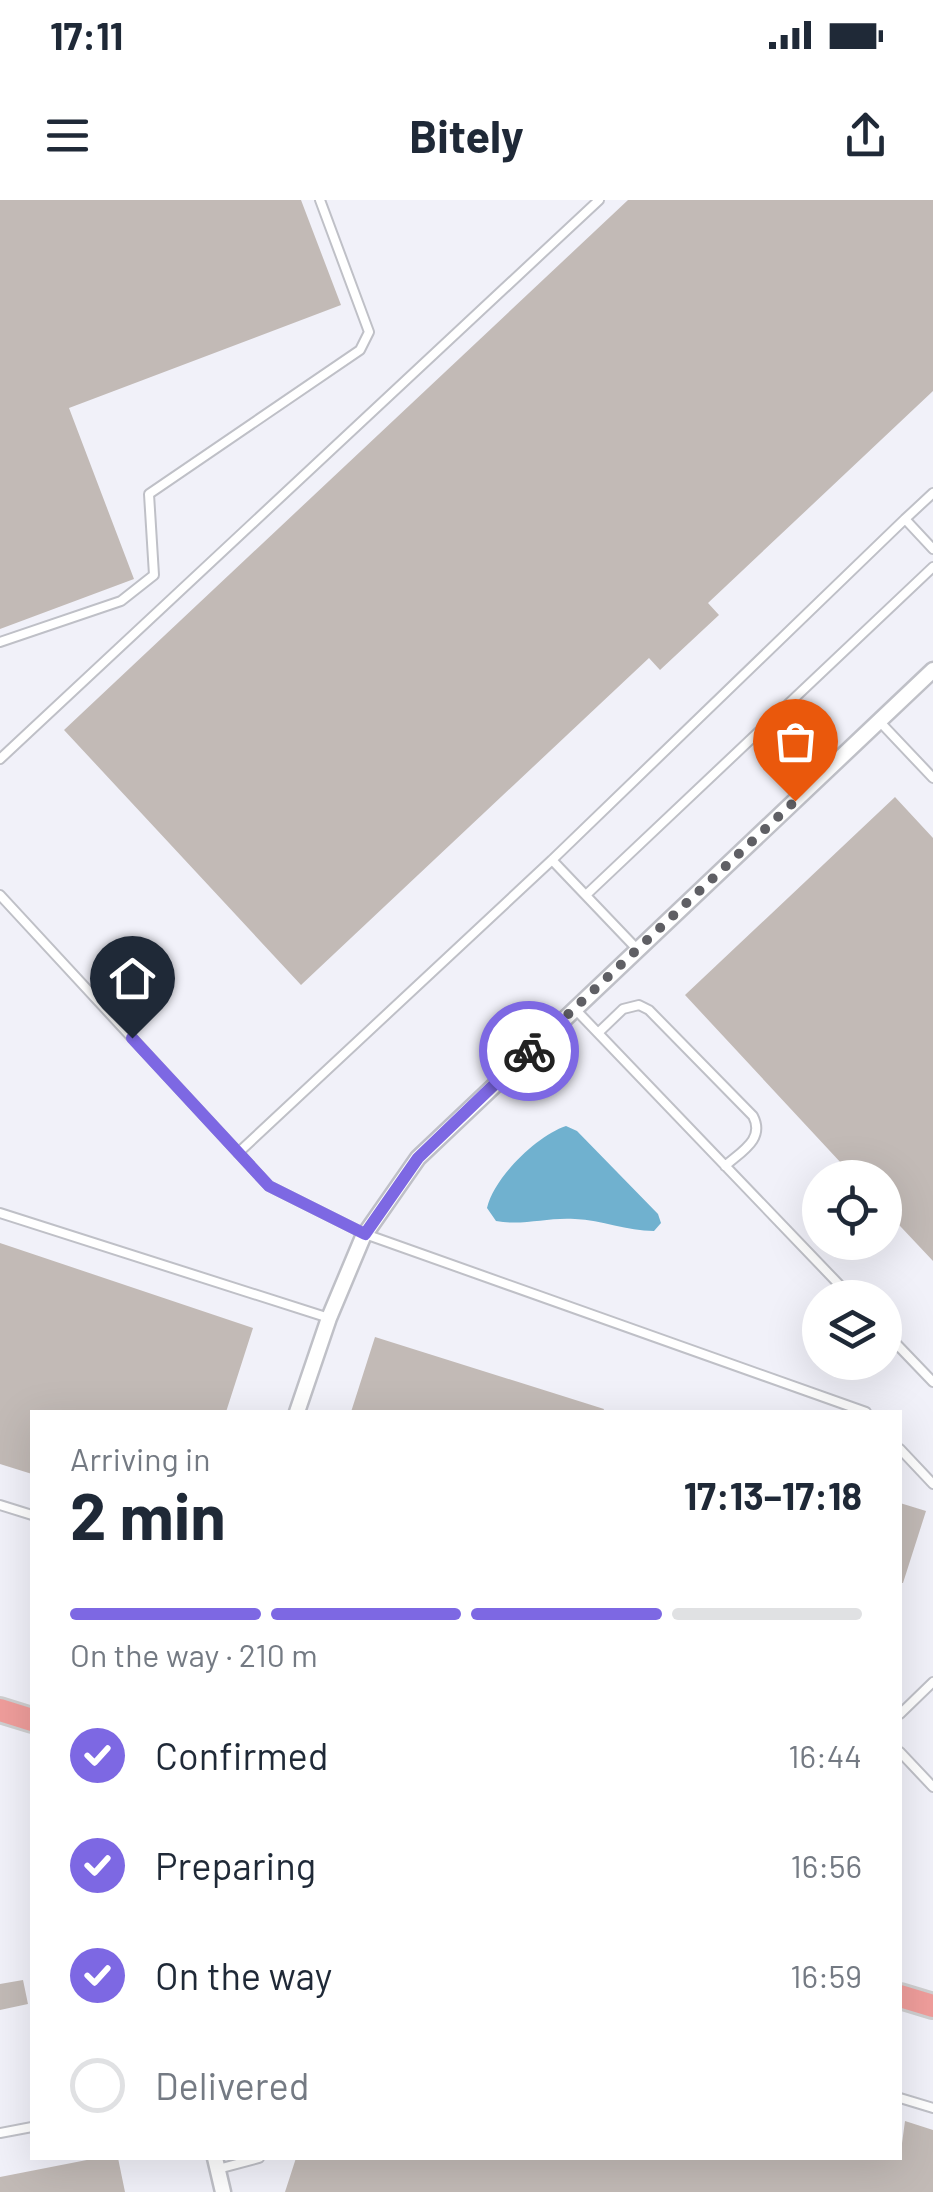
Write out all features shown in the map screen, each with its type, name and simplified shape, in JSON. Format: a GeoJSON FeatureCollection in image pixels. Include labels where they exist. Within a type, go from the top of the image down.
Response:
{"type":"FeatureCollection","features":[{"type":"Feature","properties":{"kind":"main road"},"geometry":{"type":"LineString","coordinates":[[0,1710],[30,1719]]}},
{"type":"Feature","properties":{"kind":"main road"},"geometry":{"type":"LineString","coordinates":[[902,1997],[933,2006]]}},
{"type":"Feature","properties":{"kind":"street"},"geometry":{"type":"LineString","coordinates":[[299,1410],[329,1318],[365,1234],[418,1158],[933,670]]}},
{"type":"Feature","properties":{"kind":"street"},"geometry":{"type":"LineString","coordinates":[[216,2163],[222,2192]]}},
{"type":"Feature","properties":{"kind":"lane"},"geometry":{"type":"LineString","coordinates":[[0,642],[121,601],[154,576],[149,494],[360,350],[369,332],[320,200]]}},
{"type":"Feature","properties":{"kind":"lane"},"geometry":{"type":"LineString","coordinates":[[0,759],[599,200]]}},
{"type":"Feature","properties":{"kind":"lane"},"geometry":{"type":"LineString","coordinates":[[238,1153],[552,860],[933,493]]}},
{"type":"Feature","properties":{"kind":"lane"},"geometry":{"type":"LineString","coordinates":[[905,519],[933,548]]}},
{"type":"Feature","properties":{"kind":"lane"},"geometry":{"type":"LineString","coordinates":[[586,895],[933,567]]}},
{"type":"Feature","properties":{"kind":"lane"},"geometry":{"type":"LineString","coordinates":[[880,722],[933,778]]}},
{"type":"Feature","properties":{"kind":"lane"},"geometry":{"type":"LineString","coordinates":[[552,860],[636,948]]}},
{"type":"Feature","properties":{"kind":"lane"},"geometry":{"type":"LineString","coordinates":[[0,895],[269,1186],[365,1234],[860,1410]]}},
{"type":"Feature","properties":{"kind":"lane"},"geometry":{"type":"LineString","coordinates":[[598,1032],[623,1009],[639,1004],[753,1116],[758,1130],[755,1139],[726,1166]]}},
{"type":"Feature","properties":{"kind":"lane"},"geometry":{"type":"LineString","coordinates":[[574,1008],[835,1280]]}},
{"type":"Feature","properties":{"kind":"lane"},"geometry":{"type":"LineString","coordinates":[[0,1212],[329,1318]]}},
{"type":"Feature","properties":{"kind":"lane"},"geometry":{"type":"LineString","coordinates":[[902,1350],[933,1382]]}},
{"type":"Feature","properties":{"kind":"lane"},"geometry":{"type":"LineString","coordinates":[[902,1451],[933,1484]]}},
{"type":"Feature","properties":{"kind":"lane"},"geometry":{"type":"LineString","coordinates":[[0,1505],[30,1514]]}},
{"type":"Feature","properties":{"kind":"lane"},"geometry":{"type":"LineString","coordinates":[[902,1712],[933,1682]]}},
{"type":"Feature","properties":{"kind":"lane"},"geometry":{"type":"LineString","coordinates":[[902,1754],[933,1788]]}},
{"type":"Feature","properties":{"kind":"lane"},"geometry":{"type":"LineString","coordinates":[[902,2099],[933,2108]]}},
{"type":"Feature","properties":{"kind":"lane"},"geometry":{"type":"LineString","coordinates":[[0,2133],[30,2126]]}},
{"type":"Feature","properties":{"kind":"lane"},"geometry":{"type":"LineString","coordinates":[[216,2163],[242,2160]]}},
{"type":"Feature","properties":{"kind":"water"},"geometry":{"type":"Polygon","coordinates":[[[566,1126],[577,1131],[658,1214],[661,1223],[654,1231],[575,1219],[496,1221],[487,1208],[498,1184],[542,1139],[566,1126]]]}},
{"type":"Feature","properties":{"kind":"building"},"geometry":{"type":"Polygon","coordinates":[[[0,200],[301,200],[341,305],[69,408],[134,579],[0,629],[0,200]]]}},
{"type":"Feature","properties":{"kind":"building"},"geometry":{"type":"Polygon","coordinates":[[[628,200],[933,200],[933,391],[708,603],[719,615],[660,670],[649,658],[301,985],[64,730],[628,200]]]}},
{"type":"Feature","properties":{"kind":"building"},"geometry":{"type":"Polygon","coordinates":[[[895,797],[933,838],[933,1261],[902,1228],[902,1160],[838,1160],[685,995],[895,797]]]}},
{"type":"Feature","properties":{"kind":"building"},"geometry":{"type":"Polygon","coordinates":[[[0,1243],[253,1328],[227,1410],[30,1410],[30,1473],[0,1464],[0,1243]]]}},
{"type":"Feature","properties":{"kind":"building"},"geometry":{"type":"Polygon","coordinates":[[[375,1337],[604,1409],[604,1410],[352,1410],[375,1337]]]}},
{"type":"Feature","properties":{"kind":"building"},"geometry":{"type":"Polygon","coordinates":[[[902,1504],[926,1511],[902,1583],[902,1504]]]}},
{"type":"Feature","properties":{"kind":"building"},"geometry":{"type":"Polygon","coordinates":[[[23,1980],[28,2004],[0,2010],[0,1984],[23,1980]]]}},
{"type":"Feature","properties":{"kind":"building"},"geometry":{"type":"Polygon","coordinates":[[[905,2121],[933,2130],[933,2192],[285,2192],[295,2160],[902,2160],[905,2121]]]}},
{"type":"Feature","properties":{"kind":"building"},"geometry":{"type":"Polygon","coordinates":[[[87,2160],[118,2160],[125,2192],[0,2192],[0,2177],[87,2160]]]}},
{"type":"Feature","properties":{"kind":"way so far"},"geometry":{"type":"LineString","coordinates":[[529,1051],[795,801]]}},
{"type":"Feature","properties":{"kind":"route"},"geometry":{"type":"LineString","coordinates":[[132,1038],[269,1186],[365,1234],[418,1158],[529,1051]]}}]}
